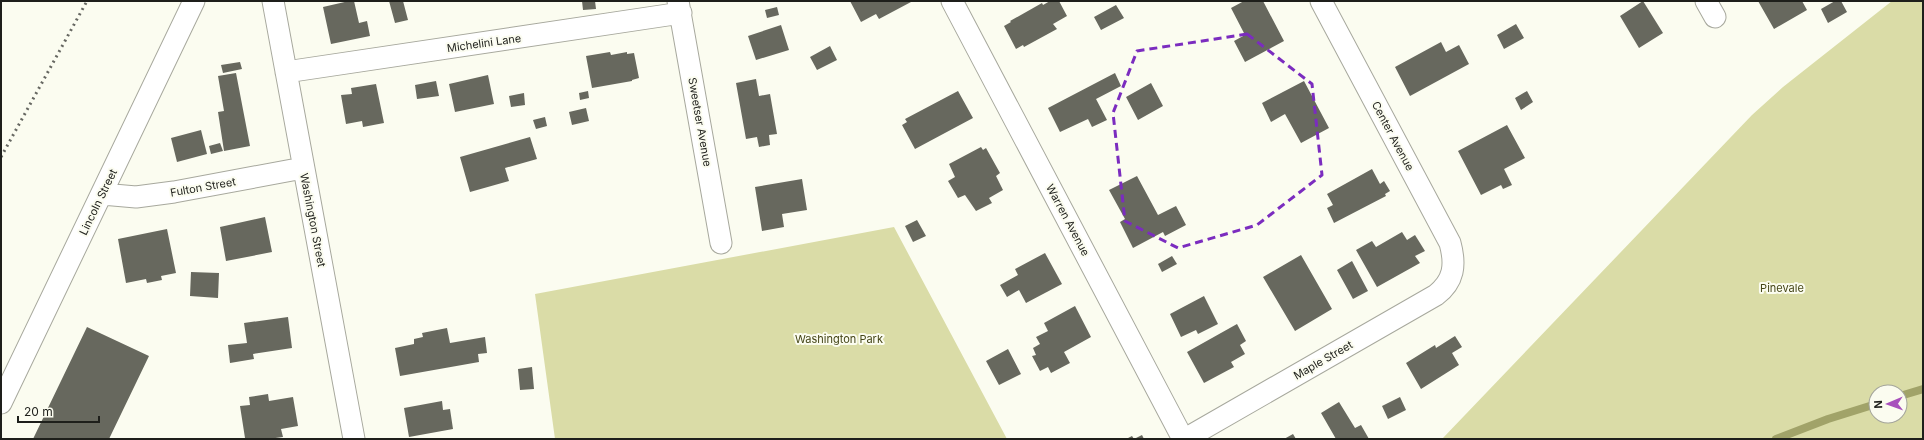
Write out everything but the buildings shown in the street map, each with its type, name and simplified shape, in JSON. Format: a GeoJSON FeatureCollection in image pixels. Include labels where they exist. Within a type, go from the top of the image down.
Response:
{"type":"FeatureCollection","features":[{"type":"Feature","properties":{"kind":"street","name":"Lincoln Street"},"geometry":{"type":"LineString","coordinates":[[1,403],[194,1]]}},
{"type":"Feature","properties":{"kind":"street","name":"Washington Street"},"geometry":{"type":"LineString","coordinates":[[273,1],[354,439]]}},
{"type":"Feature","properties":{"kind":"street","name":"Warren Avenue"},"geometry":{"type":"LineString","coordinates":[[952,1],[1184,439]]}},
{"type":"Feature","properties":{"kind":"street","name":"Center Avenue"},"geometry":{"type":"LineString","coordinates":[[1321,1],[1450,244],[1454,262],[1453,273]]}},
{"type":"Feature","properties":{"kind":"street","name":"Michelini Lane"},"geometry":{"type":"LineString","coordinates":[[286,72],[680,7]]}},
{"type":"Feature","properties":{"kind":"street","name":"Sweetser Avenue"},"geometry":{"type":"LineString","coordinates":[[680,7],[721,243]]}},
{"type":"Feature","properties":{"kind":"street","name":"Fulton Street"},"geometry":{"type":"LineString","coordinates":[[102,194],[136,197],[174,192],[303,168]]}},
{"type":"Feature","properties":{"kind":"street","name":"Maple Street"},"geometry":{"type":"LineString","coordinates":[[1184,439],[1436,295],[1448,283],[1453,273]]}},
{"type":"Feature","properties":{"kind":"highlighted area"},"geometry":{"type":"Polygon","coordinates":[[[1247,34],[1312,84],[1322,175],[1257,225],[1178,248],[1125,221],[1113,113],[1137,51],[1247,34]]]}},
{"type":"Feature","properties":{"kind":"green space","name":"Pinevale"},"geometry":{"type":"Polygon","coordinates":[[[1892,1],[1923,1],[1923,439],[1442,439],[1752,115],[1783,87],[1892,1]]]}},
{"type":"Feature","properties":{"kind":"green space","name":"Washington Park"},"geometry":{"type":"Polygon","coordinates":[[[894,227],[1007,439],[555,439],[535,294],[894,227]]]}},
{"type":"Feature","properties":{"kind":"waterway"},"geometry":{"type":"LineString","coordinates":[[1908,394],[1923,389]]}},
{"type":"Feature","properties":{"kind":"waterway"},"geometry":{"type":"LineString","coordinates":[[1776,439],[1828,419],[1868,406]]}},
{"type":"Feature","properties":{"kind":"railway"},"geometry":{"type":"LineString","coordinates":[[1,157],[87,1]]}}]}
